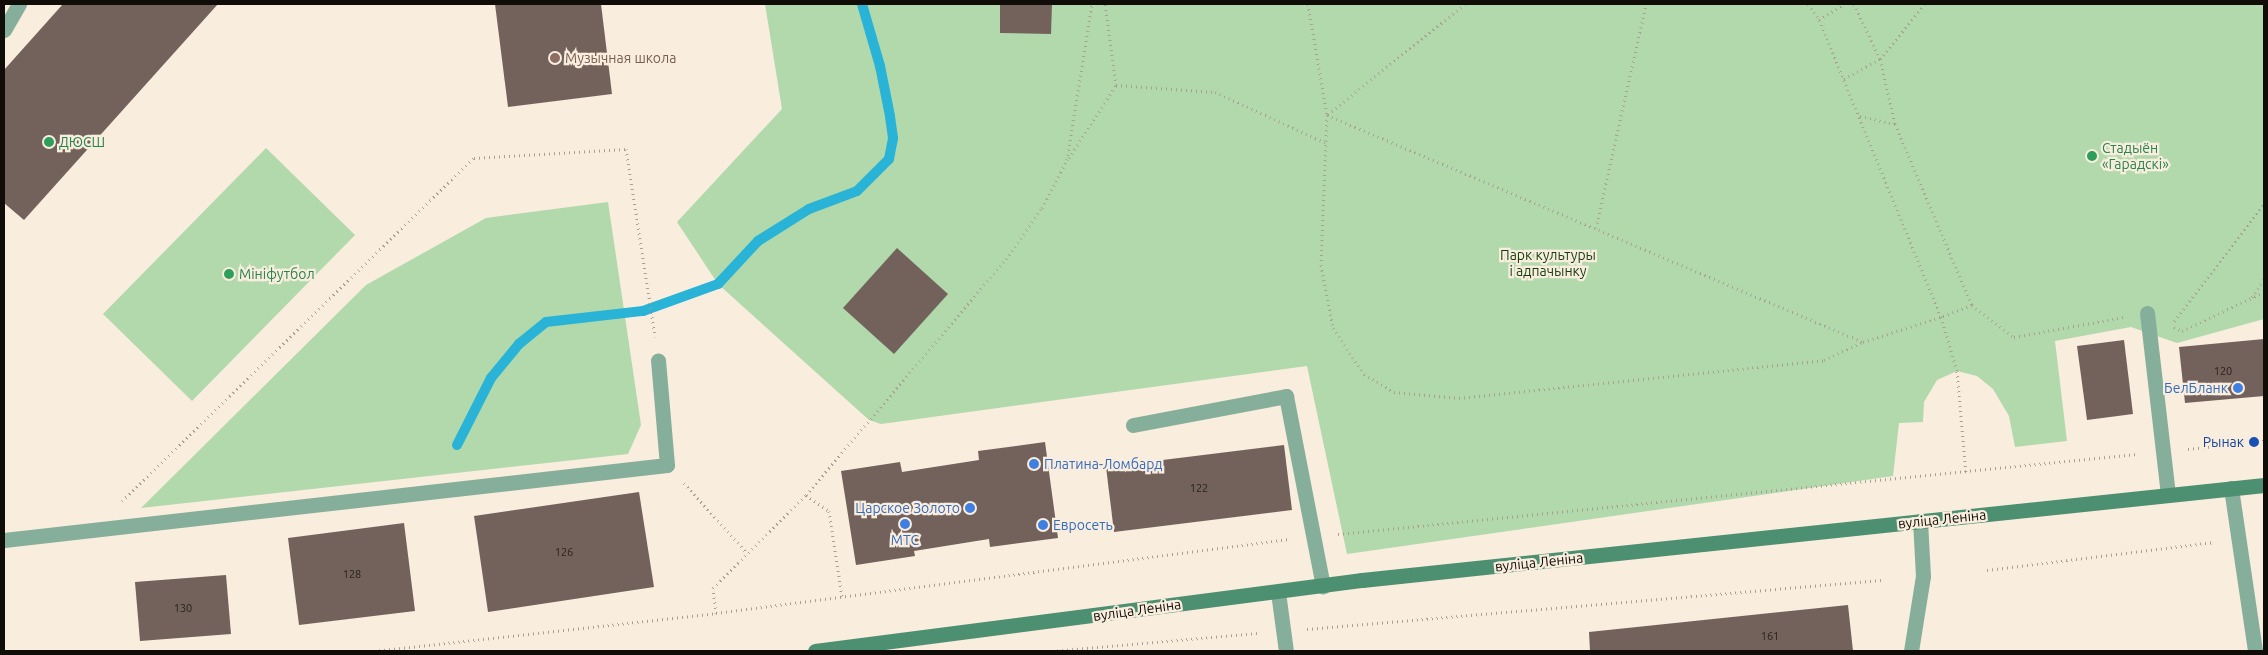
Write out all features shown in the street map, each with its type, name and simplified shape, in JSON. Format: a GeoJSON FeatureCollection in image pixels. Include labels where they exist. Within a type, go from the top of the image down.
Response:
{"type":"FeatureCollection","features":[{"type":"Feature","properties":{"kind":"main road","name":"вуліца Леніна"},"geometry":{"type":"LineString","coordinates":[[816,651],[1324,586],[2264,485]]}},
{"type":"Feature","properties":{"kind":"street"},"geometry":{"type":"LineString","coordinates":[[4,30],[19,4]]}},
{"type":"Feature","properties":{"kind":"street"},"geometry":{"type":"LineString","coordinates":[[2147,313],[2168,495]]}},
{"type":"Feature","properties":{"kind":"street"},"geometry":{"type":"LineString","coordinates":[[4,540],[89,533],[667,465],[658,360]]}},
{"type":"Feature","properties":{"kind":"street"},"geometry":{"type":"LineString","coordinates":[[1132,425],[1286,396],[1324,586]]}},
{"type":"Feature","properties":{"kind":"street"},"geometry":{"type":"LineString","coordinates":[[2231,488],[2255,651]]}},
{"type":"Feature","properties":{"kind":"street"},"geometry":{"type":"LineString","coordinates":[[1911,651],[1923,576],[1920,521]]}},
{"type":"Feature","properties":{"kind":"street"},"geometry":{"type":"LineString","coordinates":[[1278,592],[1286,651]]}},
{"type":"Feature","properties":{"kind":"path"},"geometry":{"type":"LineString","coordinates":[[1067,160],[1092,4]]}},
{"type":"Feature","properties":{"kind":"path"},"geometry":{"type":"LineString","coordinates":[[716,614],[713,588],[806,494],[1006,259],[1042,208],[1067,160],[1116,85],[1105,4]]}},
{"type":"Feature","properties":{"kind":"path"},"geometry":{"type":"LineString","coordinates":[[1308,4],[1327,115],[1321,265],[1333,328],[1364,374],[1394,392],[1459,398],[1824,360],[1863,342],[1972,305]]}},
{"type":"Feature","properties":{"kind":"path"},"geometry":{"type":"LineString","coordinates":[[1327,115],[1465,4]]}},
{"type":"Feature","properties":{"kind":"path"},"geometry":{"type":"LineString","coordinates":[[1596,228],[1646,4]]}},
{"type":"Feature","properties":{"kind":"path"},"geometry":{"type":"LineString","coordinates":[[1808,4],[1819,20],[1844,78],[1941,317],[1957,372],[1966,473]]}},
{"type":"Feature","properties":{"kind":"path"},"geometry":{"type":"LineString","coordinates":[[1819,20],[1844,4]]}},
{"type":"Feature","properties":{"kind":"path"},"geometry":{"type":"LineString","coordinates":[[1854,4],[1880,60],[1895,124],[1972,305],[2014,337],[2147,313]]}},
{"type":"Feature","properties":{"kind":"path"},"geometry":{"type":"LineString","coordinates":[[1844,78],[1880,60],[1925,4]]}},
{"type":"Feature","properties":{"kind":"path"},"geometry":{"type":"LineString","coordinates":[[1116,85],[1215,92],[1326,143]]}},
{"type":"Feature","properties":{"kind":"path"},"geometry":{"type":"LineString","coordinates":[[1327,115],[1863,342]]}},
{"type":"Feature","properties":{"kind":"path"},"geometry":{"type":"LineString","coordinates":[[1860,116],[1895,124]]}},
{"type":"Feature","properties":{"kind":"path"},"geometry":{"type":"LineString","coordinates":[[89,533],[474,158],[626,149],[648,278],[658,360]]}},
{"type":"Feature","properties":{"kind":"path"},"geometry":{"type":"LineString","coordinates":[[2264,204],[2171,326],[2182,331],[2264,292]]}},
{"type":"Feature","properties":{"kind":"path"},"geometry":{"type":"LineString","coordinates":[[2250,300],[2264,279]]}},
{"type":"Feature","properties":{"kind":"path"},"geometry":{"type":"LineString","coordinates":[[667,465],[747,553]]}},
{"type":"Feature","properties":{"kind":"path"},"geometry":{"type":"LineString","coordinates":[[806,494],[829,511],[842,597]]}},
{"type":"Feature","properties":{"kind":"path"},"geometry":{"type":"LineString","coordinates":[[1987,570],[2239,539]]}},
{"type":"Feature","properties":{"kind":"path"},"geometry":{"type":"LineString","coordinates":[[1052,651],[1882,580]]}},
{"type":"Feature","properties":{"kind":"green space","name":"Парк культуры і адпачынку"},"geometry":{"type":"Polygon","coordinates":[[[765,4],[2264,4],[2264,319],[2177,343],[2131,327],[2055,341],[2067,441],[2015,447],[2009,416],[1993,389],[1977,376],[1957,371],[1937,380],[1924,402],[1923,422],[1899,423],[1893,476],[1347,554],[1307,366],[881,424],[869,420],[718,284],[677,222],[782,109],[765,4]]]}},
{"type":"Feature","properties":{"kind":"green space","name":"Мініфутбол"},"geometry":{"type":"Polygon","coordinates":[[[266,148],[355,235],[192,401],[103,314],[266,148]]]}},
{"type":"Feature","properties":{"kind":"green space"},"geometry":{"type":"Polygon","coordinates":[[[608,202],[641,425],[628,454],[141,508],[366,285],[486,218],[608,202]]]}},
{"type":"Feature","properties":{"kind":"building","name":"ДЮСШ"},"geometry":{"type":"Polygon","coordinates":[[[63,4],[218,4],[24,220],[4,203],[4,70],[63,4]]]}},
{"type":"Feature","properties":{"kind":"building","name":"Музычная школа"},"geometry":{"type":"Polygon","coordinates":[[[495,4],[601,4],[612,94],[508,107],[495,4]]]}},
{"type":"Feature","properties":{"kind":"building"},"geometry":{"type":"Polygon","coordinates":[[[1000,4],[1052,4],[1051,34],[1000,33],[1000,4]]]}},
{"type":"Feature","properties":{"kind":"building"},"geometry":{"type":"Polygon","coordinates":[[[897,248],[948,294],[894,354],[843,308],[897,248]]]}},
{"type":"Feature","properties":{"kind":"building"},"geometry":{"type":"Polygon","coordinates":[[[2264,339],[2264,396],[2185,403],[2179,347],[2264,339]]]}},
{"type":"Feature","properties":{"kind":"building"},"geometry":{"type":"Polygon","coordinates":[[[2124,340],[2133,414],[2087,420],[2077,346],[2124,340]]]}},
{"type":"Feature","properties":{"kind":"building"},"geometry":{"type":"Polygon","coordinates":[[[1045,442],[1058,538],[990,547],[989,539],[914,551],[915,556],[856,565],[841,471],[900,462],[902,472],[979,460],[978,451],[1045,442]]]}},
{"type":"Feature","properties":{"kind":"building"},"geometry":{"type":"Polygon","coordinates":[[[1284,445],[1292,510],[1114,532],[1106,467],[1284,445]]]}},
{"type":"Feature","properties":{"kind":"building"},"geometry":{"type":"Polygon","coordinates":[[[639,492],[654,587],[488,612],[474,516],[639,492]]]}},
{"type":"Feature","properties":{"kind":"building"},"geometry":{"type":"Polygon","coordinates":[[[404,523],[415,611],[299,625],[288,538],[404,523]]]}},
{"type":"Feature","properties":{"kind":"building"},"geometry":{"type":"Polygon","coordinates":[[[226,575],[231,634],[140,641],[135,582],[226,575]]]}},
{"type":"Feature","properties":{"kind":"building"},"geometry":{"type":"Polygon","coordinates":[[[1848,605],[1853,651],[1590,651],[1589,632],[1848,605]]]}},
{"type":"Feature","properties":{"kind":"waterway"},"geometry":{"type":"LineString","coordinates":[[457,445],[491,378],[519,344],[546,322],[643,311],[718,284],[758,241],[809,209],[857,191],[889,159],[893,138],[890,116],[880,66],[862,4]]}},
{"type":"Feature","properties":{"kind":"place","name":"Музычная школа"},"geometry":{"type":"Point","coordinates":[555,58]}},
{"type":"Feature","properties":{"kind":"place","name":"ДЮСШ"},"geometry":{"type":"Point","coordinates":[49,142]}},
{"type":"Feature","properties":{"kind":"place","name":"Стадыён «Гарадскі»"},"geometry":{"type":"Point","coordinates":[2092,156]}},
{"type":"Feature","properties":{"kind":"place","name":"Мініфутбол"},"geometry":{"type":"Point","coordinates":[229,274]}},
{"type":"Feature","properties":{"kind":"place","name":"БелБланк"},"geometry":{"type":"Point","coordinates":[2238,388]}},
{"type":"Feature","properties":{"kind":"place","name":"Рынак"},"geometry":{"type":"Point","coordinates":[2254,442]}},
{"type":"Feature","properties":{"kind":"place","name":"Платина-Ломбард"},"geometry":{"type":"Point","coordinates":[1034,464]}},
{"type":"Feature","properties":{"kind":"place","name":"Царское Золото"},"geometry":{"type":"Point","coordinates":[970,508]}},
{"type":"Feature","properties":{"kind":"place","name":"МТС"},"geometry":{"type":"Point","coordinates":[905,524]}},
{"type":"Feature","properties":{"kind":"place","name":"Евросеть"},"geometry":{"type":"Point","coordinates":[1043,525]}}]}
